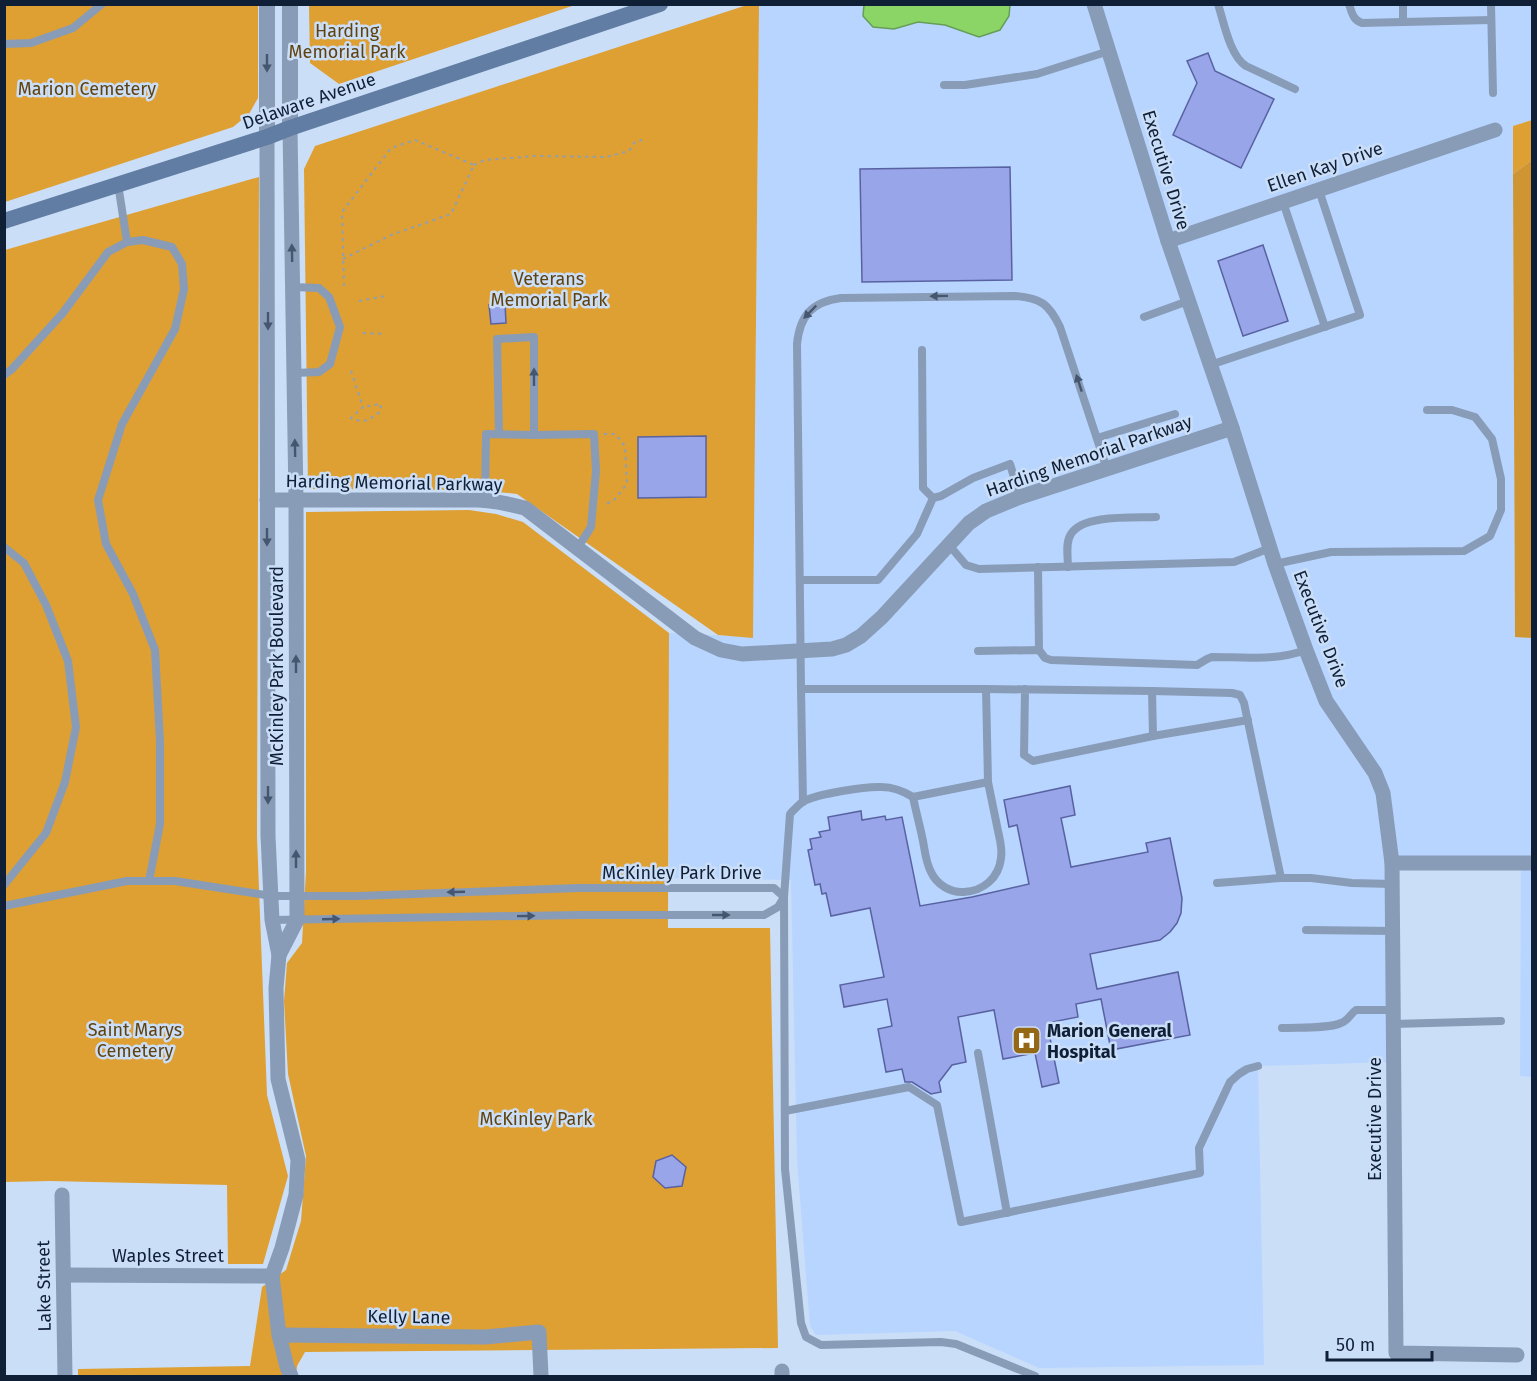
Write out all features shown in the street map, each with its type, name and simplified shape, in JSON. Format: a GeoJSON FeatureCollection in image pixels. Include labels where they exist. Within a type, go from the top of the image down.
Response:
{"type":"FeatureCollection","features":[{"type":"Feature","properties":{"kind":"main road","name":"Delaware Avenue"},"geometry":{"type":"LineString","coordinates":[[4,221],[267,137],[660,4]]}},
{"type":"Feature","properties":{"kind":"street"},"geometry":{"type":"LineString","coordinates":[[267,4],[267,137]]}},
{"type":"Feature","properties":{"kind":"street"},"geometry":{"type":"LineString","coordinates":[[290,4],[290,128]]}},
{"type":"Feature","properties":{"kind":"street","name":"Executive Drive"},"geometry":{"type":"LineString","coordinates":[[1094,4],[1168,242],[1232,428],[1275,564],[1306,650],[1326,701],[1375,774],[1383,794],[1392,863],[1396,1353],[1517,1355]]}},
{"type":"Feature","properties":{"kind":"street","name":"McKinley Park Boulevard"},"geometry":{"type":"LineString","coordinates":[[279,955],[297,920],[296,500],[290,128]]}},
{"type":"Feature","properties":{"kind":"street","name":"Ellen Kay Drive"},"geometry":{"type":"LineString","coordinates":[[1168,242],[1495,130]]}},
{"type":"Feature","properties":{"kind":"street","name":"McKinley Park Boulevard"},"geometry":{"type":"LineString","coordinates":[[267,137],[268,836],[272,920],[279,955],[276,988],[278,1079],[298,1160],[296,1195],[272,1276],[279,1335],[291,1377]]}},
{"type":"Feature","properties":{"kind":"street"},"geometry":{"type":"LineString","coordinates":[[267,375],[294,373]]}},
{"type":"Feature","properties":{"kind":"street","name":"Harding Memorial Parkway"},"geometry":{"type":"LineString","coordinates":[[267,500],[493,500],[525,508],[694,638],[709,645],[742,654],[832,649],[846,645],[861,636],[882,617],[969,523],[986,511],[1020,497],[1232,428]]}},
{"type":"Feature","properties":{"kind":"street"},"geometry":{"type":"LineString","coordinates":[[1392,863],[1533,863]]}},
{"type":"Feature","properties":{"kind":"street","name":"Lake Street"},"geometry":{"type":"LineString","coordinates":[[62,1195],[65,1377]]}},
{"type":"Feature","properties":{"kind":"street","name":"Waples Street"},"geometry":{"type":"LineString","coordinates":[[64,1275],[272,1276]]}},
{"type":"Feature","properties":{"kind":"street","name":"Kelly Lane"},"geometry":{"type":"LineString","coordinates":[[279,1335],[485,1338],[539,1332],[541,1377]]}},
{"type":"Feature","properties":{"kind":"lane"},"geometry":{"type":"LineString","coordinates":[[4,44],[31,43],[73,28],[102,4]]}},
{"type":"Feature","properties":{"kind":"lane"},"geometry":{"type":"LineString","coordinates":[[1218,4],[1234,54],[1239,62],[1295,89]]}},
{"type":"Feature","properties":{"kind":"lane"},"geometry":{"type":"LineString","coordinates":[[1349,4],[1353,17],[1362,23],[1491,20]]}},
{"type":"Feature","properties":{"kind":"lane"},"geometry":{"type":"LineString","coordinates":[[1403,4],[1403,22]]}},
{"type":"Feature","properties":{"kind":"lane"},"geometry":{"type":"LineString","coordinates":[[1491,4],[1493,93]]}},
{"type":"Feature","properties":{"kind":"lane"},"geometry":{"type":"LineString","coordinates":[[944,85],[965,85],[1037,74],[1108,51]]}},
{"type":"Feature","properties":{"kind":"lane"},"geometry":{"type":"LineString","coordinates":[[118,184],[128,242]]}},
{"type":"Feature","properties":{"kind":"lane"},"geometry":{"type":"LineString","coordinates":[[1210,365],[1360,315],[1319,190]]}},
{"type":"Feature","properties":{"kind":"lane"},"geometry":{"type":"LineString","coordinates":[[1283,202],[1325,327]]}},
{"type":"Feature","properties":{"kind":"lane"},"geometry":{"type":"LineString","coordinates":[[4,375],[62,314],[108,252],[128,242],[143,240],[171,247],[182,264],[184,289],[175,329],[122,424],[98,500],[106,543],[133,594],[155,650],[160,741],[160,824],[150,881]]}},
{"type":"Feature","properties":{"kind":"lane"},"geometry":{"type":"LineString","coordinates":[[293,287],[319,288],[329,297],[340,327],[330,364],[319,372],[294,373]]}},
{"type":"Feature","properties":{"kind":"lane"},"geometry":{"type":"LineString","coordinates":[[803,801],[797,344],[798,329],[804,317],[814,307],[827,300],[841,298],[1015,296],[1031,297],[1043,302],[1052,311],[1060,327],[1107,469]]}},
{"type":"Feature","properties":{"kind":"lane"},"geometry":{"type":"LineString","coordinates":[[1144,317],[1188,301]]}},
{"type":"Feature","properties":{"kind":"lane"},"geometry":{"type":"LineString","coordinates":[[499,434],[497,339],[534,337],[534,435]]}},
{"type":"Feature","properties":{"kind":"lane"},"geometry":{"type":"LineString","coordinates":[[922,350],[923,488],[933,498]]}},
{"type":"Feature","properties":{"kind":"lane"},"geometry":{"type":"LineString","coordinates":[[1275,564],[1331,552],[1464,551],[1490,536],[1501,510],[1501,478],[1492,439],[1475,417],[1452,410],[1427,410]]}},
{"type":"Feature","properties":{"kind":"lane"},"geometry":{"type":"LineString","coordinates":[[1097,438],[1175,414]]}},
{"type":"Feature","properties":{"kind":"lane"},"geometry":{"type":"LineString","coordinates":[[486,500],[486,434],[594,434],[596,471],[591,527],[578,549]]}},
{"type":"Feature","properties":{"kind":"lane"},"geometry":{"type":"LineString","coordinates":[[933,498],[973,478],[1010,464],[1020,497]]}},
{"type":"Feature","properties":{"kind":"lane"},"geometry":{"type":"LineString","coordinates":[[800,580],[878,580],[917,534],[933,498]]}},
{"type":"Feature","properties":{"kind":"lane"},"geometry":{"type":"LineString","coordinates":[[1068,567],[1069,536],[1083,523],[1095,520],[1156,517]]}},
{"type":"Feature","properties":{"kind":"lane"},"geometry":{"type":"LineString","coordinates":[[949,545],[966,565],[979,569],[1234,562],[1270,548]]}},
{"type":"Feature","properties":{"kind":"lane"},"geometry":{"type":"LineString","coordinates":[[4,547],[24,563],[46,605],[69,661],[76,727],[65,782],[46,833],[4,885]]}},
{"type":"Feature","properties":{"kind":"lane"},"geometry":{"type":"LineString","coordinates":[[1038,567],[1039,650],[1045,658],[1051,660],[1197,665],[1212,657],[1281,657],[1306,650]]}},
{"type":"Feature","properties":{"kind":"lane"},"geometry":{"type":"LineString","coordinates":[[978,651],[1039,650]]}},
{"type":"Feature","properties":{"kind":"lane"},"geometry":{"type":"LineString","coordinates":[[801,689],[1025,689],[1240,695],[1248,720],[1281,878]]}},
{"type":"Feature","properties":{"kind":"lane"},"geometry":{"type":"LineString","coordinates":[[914,796],[927,862],[938,883],[960,892],[984,887],[999,869],[1002,857],[988,782],[986,689]]}},
{"type":"Feature","properties":{"kind":"lane"},"geometry":{"type":"LineString","coordinates":[[1025,689],[1024,755],[1033,761],[1153,736],[1248,720]]}},
{"type":"Feature","properties":{"kind":"lane"},"geometry":{"type":"LineString","coordinates":[[1152,691],[1153,736]]}},
{"type":"Feature","properties":{"kind":"lane"},"geometry":{"type":"LineString","coordinates":[[988,782],[914,796],[900,789],[882,786],[826,794],[803,801],[790,814],[784,897],[785,1169],[801,1323],[807,1337],[821,1345],[941,1342],[956,1344],[1035,1377]]}},
{"type":"Feature","properties":{"kind":"lane"},"geometry":{"type":"LineString","coordinates":[[1217,883],[1311,878],[1353,883],[1392,884]]}},
{"type":"Feature","properties":{"kind":"lane","name":"McKinley Park Drive"},"geometry":{"type":"LineString","coordinates":[[4,906],[127,881],[175,881],[272,896],[358,896],[579,888],[774,888],[784,897],[778,907],[764,915],[272,920]]}},
{"type":"Feature","properties":{"kind":"lane"},"geometry":{"type":"LineString","coordinates":[[1306,930],[1393,931]]}},
{"type":"Feature","properties":{"kind":"lane"},"geometry":{"type":"LineString","coordinates":[[1282,1028],[1331,1026],[1347,1020],[1356,1010],[1394,1017],[1501,1021]]}},
{"type":"Feature","properties":{"kind":"lane"},"geometry":{"type":"LineString","coordinates":[[978,1053],[1007,1213]]}},
{"type":"Feature","properties":{"kind":"lane"},"geometry":{"type":"LineString","coordinates":[[785,1112],[909,1087],[937,1105],[962,1222],[1200,1173],[1199,1148],[1230,1082],[1247,1069],[1258,1066]]}},
{"type":"Feature","properties":{"kind":"path"},"geometry":{"type":"LineString","coordinates":[[344,286],[342,212],[391,148],[415,140],[474,165]]}},
{"type":"Feature","properties":{"kind":"path"},"geometry":{"type":"LineString","coordinates":[[343,259],[391,235],[451,214],[474,165],[486,160],[536,156],[606,157],[629,151],[635,142],[642,140]]}},
{"type":"Feature","properties":{"kind":"path"},"geometry":{"type":"LineString","coordinates":[[359,301],[386,296]]}},
{"type":"Feature","properties":{"kind":"path"},"geometry":{"type":"LineString","coordinates":[[363,333],[384,334]]}},
{"type":"Feature","properties":{"kind":"path"},"geometry":{"type":"LineString","coordinates":[[351,370],[363,407]]}},
{"type":"Feature","properties":{"kind":"path"},"geometry":{"type":"LineString","coordinates":[[381,404],[380,412],[370,419],[360,422],[351,418],[363,407],[381,404]]}},
{"type":"Feature","properties":{"kind":"path"},"geometry":{"type":"LineString","coordinates":[[592,512],[615,499],[627,484],[625,446],[615,434],[594,434]]}},
{"type":"Feature","properties":{"kind":"shaded area"},"geometry":{"type":"Polygon","coordinates":[[[759,5],[1532,5],[1532,120],[1513,126],[1513,174],[1515,637],[1532,638],[1532,1077],[1520,1076],[1521,864],[1390,867],[1393,1062],[1258,1066],[1264,1365],[1039,1368],[955,1331],[816,1335],[810,1326],[797,1160],[791,880],[669,878],[669,633],[753,637],[759,5]]]}},
{"type":"Feature","properties":{"kind":"shaded area"},"geometry":{"type":"Polygon","coordinates":[[[864,5],[1010,5],[1009,16],[1000,30],[979,37],[945,25],[918,22],[894,29],[873,27],[863,16],[864,5]]]}},
{"type":"Feature","properties":{"kind":"shaded area"},"geometry":{"type":"Polygon","coordinates":[[[1531,161],[1532,638],[1515,637],[1513,174],[1531,161]]]}},
{"type":"Feature","properties":{"kind":"green space","name":"Harding Memorial Park"},"geometry":{"type":"Polygon","coordinates":[[[309,4],[575,5],[339,84],[310,63],[309,4]]]}},
{"type":"Feature","properties":{"kind":"green space","name":"Marion Cemetery"},"geometry":{"type":"Polygon","coordinates":[[[4,5],[258,5],[258,98],[249,114],[233,127],[5,202],[4,5]]]}},
{"type":"Feature","properties":{"kind":"green space","name":"Veterans Memorial Park"},"geometry":{"type":"Polygon","coordinates":[[[747,5],[759,5],[753,638],[718,635],[517,494],[476,490],[308,489],[304,169],[315,146],[747,5]]]}},
{"type":"Feature","properties":{"kind":"green space"},"geometry":{"type":"Polygon","coordinates":[[[1532,120],[1532,163],[1531,161],[1513,174],[1513,126],[1532,120]]]}},
{"type":"Feature","properties":{"kind":"green space","name":"Saint Marys Cemetery"},"geometry":{"type":"Polygon","coordinates":[[[259,177],[257,837],[267,1095],[288,1176],[263,1264],[228,1264],[227,1185],[5,1182],[5,250],[259,177]]]}},
{"type":"Feature","properties":{"kind":"green space","name":"McKinley Park"},"geometry":{"type":"Polygon","coordinates":[[[469,510],[496,514],[523,522],[669,633],[668,928],[770,928],[778,1348],[305,1352],[297,1366],[296,1376],[78,1376],[78,1369],[250,1366],[262,1287],[286,1270],[301,1221],[306,1156],[288,1074],[284,1001],[287,963],[302,943],[306,871],[306,512],[469,510]]]}},
{"type":"Feature","properties":{"kind":"building"},"geometry":{"type":"Polygon","coordinates":[[[1208,53],[1215,71],[1274,99],[1241,168],[1173,135],[1197,83],[1187,61],[1208,53]]]}},
{"type":"Feature","properties":{"kind":"building"},"geometry":{"type":"Polygon","coordinates":[[[1010,167],[1012,280],[862,282],[860,169],[1010,167]]]}},
{"type":"Feature","properties":{"kind":"building"},"geometry":{"type":"Polygon","coordinates":[[[1263,245],[1288,321],[1243,336],[1218,261],[1263,245]]]}},
{"type":"Feature","properties":{"kind":"building"},"geometry":{"type":"Polygon","coordinates":[[[505,304],[506,323],[491,324],[489,305],[505,304]]]}},
{"type":"Feature","properties":{"kind":"building"},"geometry":{"type":"Polygon","coordinates":[[[706,436],[706,497],[638,498],[638,437],[706,436]]]}},
{"type":"Feature","properties":{"kind":"building"},"geometry":{"type":"Polygon","coordinates":[[[1070,786],[1075,815],[1061,818],[1071,867],[1148,852],[1146,843],[1170,838],[1182,898],[1181,913],[1177,923],[1160,940],[1090,954],[1097,989],[1178,972],[1190,1035],[1111,1050],[1101,999],[1076,1004],[1078,1017],[1047,1023],[1059,1083],[1042,1087],[1035,1053],[1003,1059],[994,1010],[958,1017],[966,1062],[952,1065],[939,1082],[941,1092],[931,1094],[912,1082],[905,1082],[902,1069],[886,1072],[878,1029],[892,1026],[887,999],[844,1007],[840,985],[884,977],[870,908],[831,916],[826,893],[822,894],[820,884],[815,885],[808,850],[812,849],[810,839],[821,837],[819,832],[830,830],[828,817],[861,811],[862,820],[885,816],[886,820],[902,817],[920,906],[972,897],[1029,884],[1017,825],[1009,827],[1004,800],[1070,786]]]}},
{"type":"Feature","properties":{"kind":"building"},"geometry":{"type":"Polygon","coordinates":[[[672,1155],[686,1167],[682,1186],[665,1188],[653,1177],[656,1161],[672,1155]]]}},
{"type":"Feature","properties":{"kind":"place","name":"Marion General Hospital"},"geometry":{"type":"Point","coordinates":[1026,1041]}}]}
